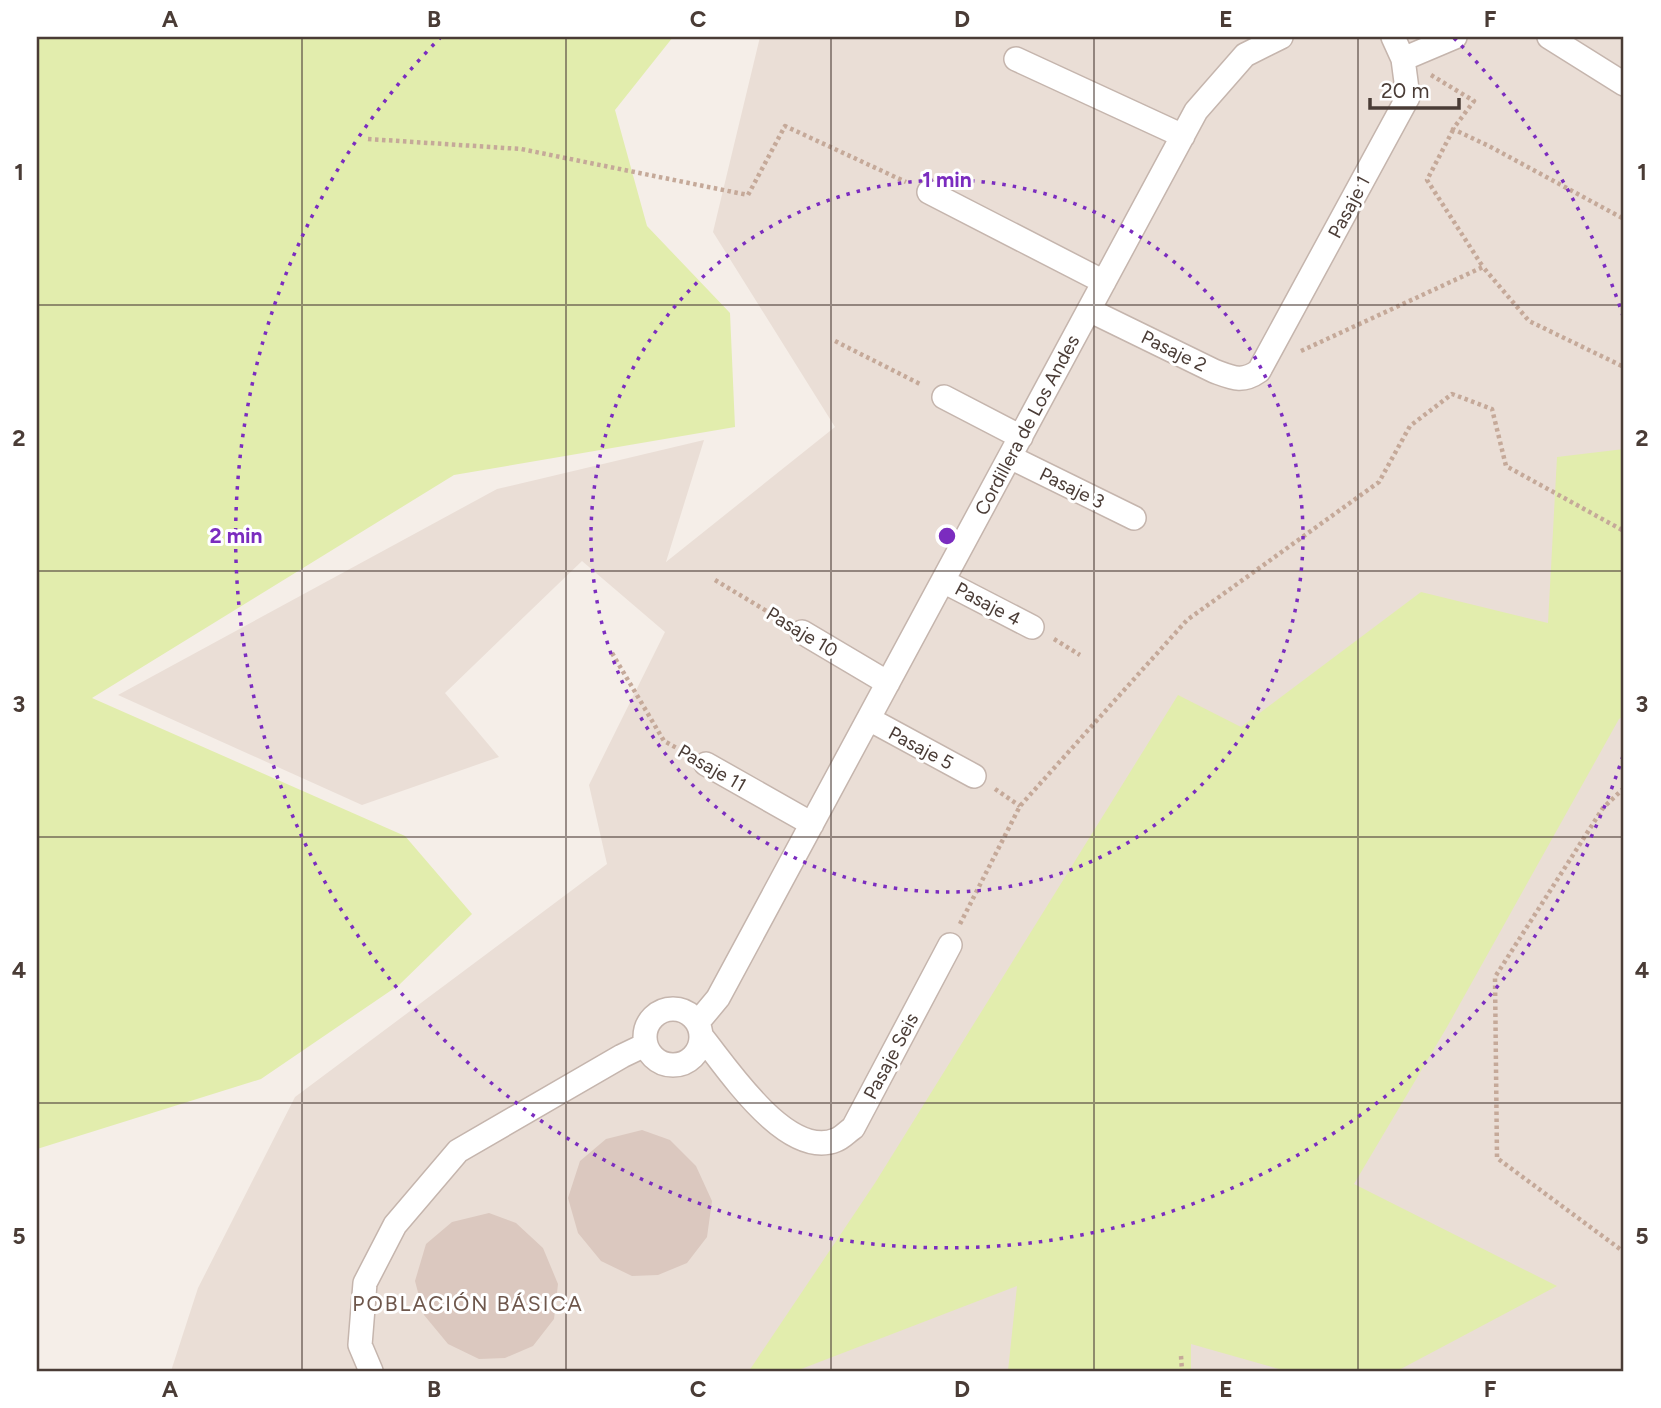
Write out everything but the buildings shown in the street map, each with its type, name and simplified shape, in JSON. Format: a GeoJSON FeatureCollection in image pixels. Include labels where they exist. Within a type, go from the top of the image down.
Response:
{"type":"FeatureCollection","features":[{"type":"Feature","properties":{"kind":"street","name":"Cordillera de Los Andes"},"geometry":{"type":"LineString","coordinates":[[645,1045],[654,1059],[669,1066],[685,1063],[697,1053],[700,1030],[1196,111],[1244,55],[1281,37]]}},
{"type":"Feature","properties":{"kind":"street","name":"Pasaje 1"},"geometry":{"type":"LineString","coordinates":[[1259,370],[1408,97],[1403,58],[1393,37]]}},
{"type":"Feature","properties":{"kind":"street"},"geometry":{"type":"LineString","coordinates":[[1403,58],[1455,37]]}},
{"type":"Feature","properties":{"kind":"street"},"geometry":{"type":"LineString","coordinates":[[1549,37],[1624,84]]}},
{"type":"Feature","properties":{"kind":"street"},"geometry":{"type":"LineString","coordinates":[[1016,59],[1183,136]]}},
{"type":"Feature","properties":{"kind":"street"},"geometry":{"type":"LineString","coordinates":[[929,192],[1104,282]]}},
{"type":"Feature","properties":{"kind":"street","name":"Pasaje 2"},"geometry":{"type":"LineString","coordinates":[[1089,310],[1234,379],[1248,378],[1259,370]]}},
{"type":"Feature","properties":{"kind":"street"},"geometry":{"type":"LineString","coordinates":[[944,397],[1021,437]]}},
{"type":"Feature","properties":{"kind":"street","name":"Pasaje 3"},"geometry":{"type":"LineString","coordinates":[[1010,457],[1134,519]]}},
{"type":"Feature","properties":{"kind":"street","name":"Pasaje 4"},"geometry":{"type":"LineString","coordinates":[[943,580],[1032,627]]}},
{"type":"Feature","properties":{"kind":"street","name":"Pasaje 10"},"geometry":{"type":"LineString","coordinates":[[802,632],[888,683]]}},
{"type":"Feature","properties":{"kind":"street","name":"Pasaje 5"},"geometry":{"type":"LineString","coordinates":[[869,719],[974,776]]}},
{"type":"Feature","properties":{"kind":"street","name":"Pasaje 11"},"geometry":{"type":"LineString","coordinates":[[706,764],[812,824]]}},
{"type":"Feature","properties":{"kind":"street","name":"Pasaje Seis"},"geometry":{"type":"LineString","coordinates":[[700,1030],[769,1116],[794,1135],[818,1143],[836,1140],[853,1128],[950,945]]}},
{"type":"Feature","properties":{"kind":"street"},"geometry":{"type":"LineString","coordinates":[[371,1371],[360,1345],[365,1283],[395,1225],[458,1151],[645,1045],[645,1028],[654,1014],[669,1008],[686,1010],[700,1030]]}},
{"type":"Feature","properties":{"kind":"path"},"geometry":{"type":"LineString","coordinates":[[1403,58],[1474,101],[1453,129],[1427,180],[1483,267],[1529,321],[1624,367]]}},
{"type":"Feature","properties":{"kind":"path"},"geometry":{"type":"LineString","coordinates":[[368,139],[521,149],[748,195],[785,126],[929,192]]}},
{"type":"Feature","properties":{"kind":"path"},"geometry":{"type":"LineString","coordinates":[[1453,129],[1624,219]]}},
{"type":"Feature","properties":{"kind":"path"},"geometry":{"type":"LineString","coordinates":[[1259,370],[1483,267]]}},
{"type":"Feature","properties":{"kind":"path"},"geometry":{"type":"LineString","coordinates":[[835,341],[944,397]]}},
{"type":"Feature","properties":{"kind":"path"},"geometry":{"type":"LineString","coordinates":[[950,945],[1020,806],[1187,620],[1379,482],[1410,426],[1452,394],[1492,409],[1506,466],[1624,531]]}},
{"type":"Feature","properties":{"kind":"path","name":"Pasaje 10"},"geometry":{"type":"LineString","coordinates":[[715,580],[802,632]]}},
{"type":"Feature","properties":{"kind":"path","name":"Pasaje 11"},"geometry":{"type":"LineString","coordinates":[[612,653],[664,741],[706,764]]}},
{"type":"Feature","properties":{"kind":"path"},"geometry":{"type":"LineString","coordinates":[[1624,788],[1603,808],[1495,976],[1497,1158],[1624,1252]]}},
{"type":"Feature","properties":{"kind":"path"},"geometry":{"type":"LineString","coordinates":[[1181,1356],[1182,1371]]}},
{"type":"Feature","properties":{"kind":"shaded area"},"geometry":{"type":"Polygon","coordinates":[[[760,37],[1624,37],[1624,1371],[171,1371],[198,1288],[295,1097],[607,864],[589,785],[665,632],[582,561],[445,693],[499,757],[362,805],[118,695],[497,489],[704,440],[666,562],[835,427],[713,232],[760,37]]]}},
{"type":"Feature","properties":{"kind":"green space"},"geometry":{"type":"Polygon","coordinates":[[[37,37],[673,37],[615,110],[647,226],[730,313],[735,427],[454,475],[92,698],[405,836],[472,914],[399,985],[261,1079],[37,1149],[37,37]]]}},
{"type":"Feature","properties":{"kind":"green space"},"geometry":{"type":"Polygon","coordinates":[[[1624,449],[1624,716],[1619,719],[1447,1027],[1354,1184],[1557,1286],[1397,1371],[1286,1371],[1191,1344],[1191,1371],[1008,1371],[1017,1286],[796,1371],[749,1371],[875,1183],[1178,695],[1241,727],[1421,592],[1548,623],[1557,457],[1624,449]]]}},
{"type":"Feature","properties":{"kind":"district","name":"POBLACIÓN BÁSICA"},"geometry":{"type":"Point","coordinates":[468,1303]}}]}
